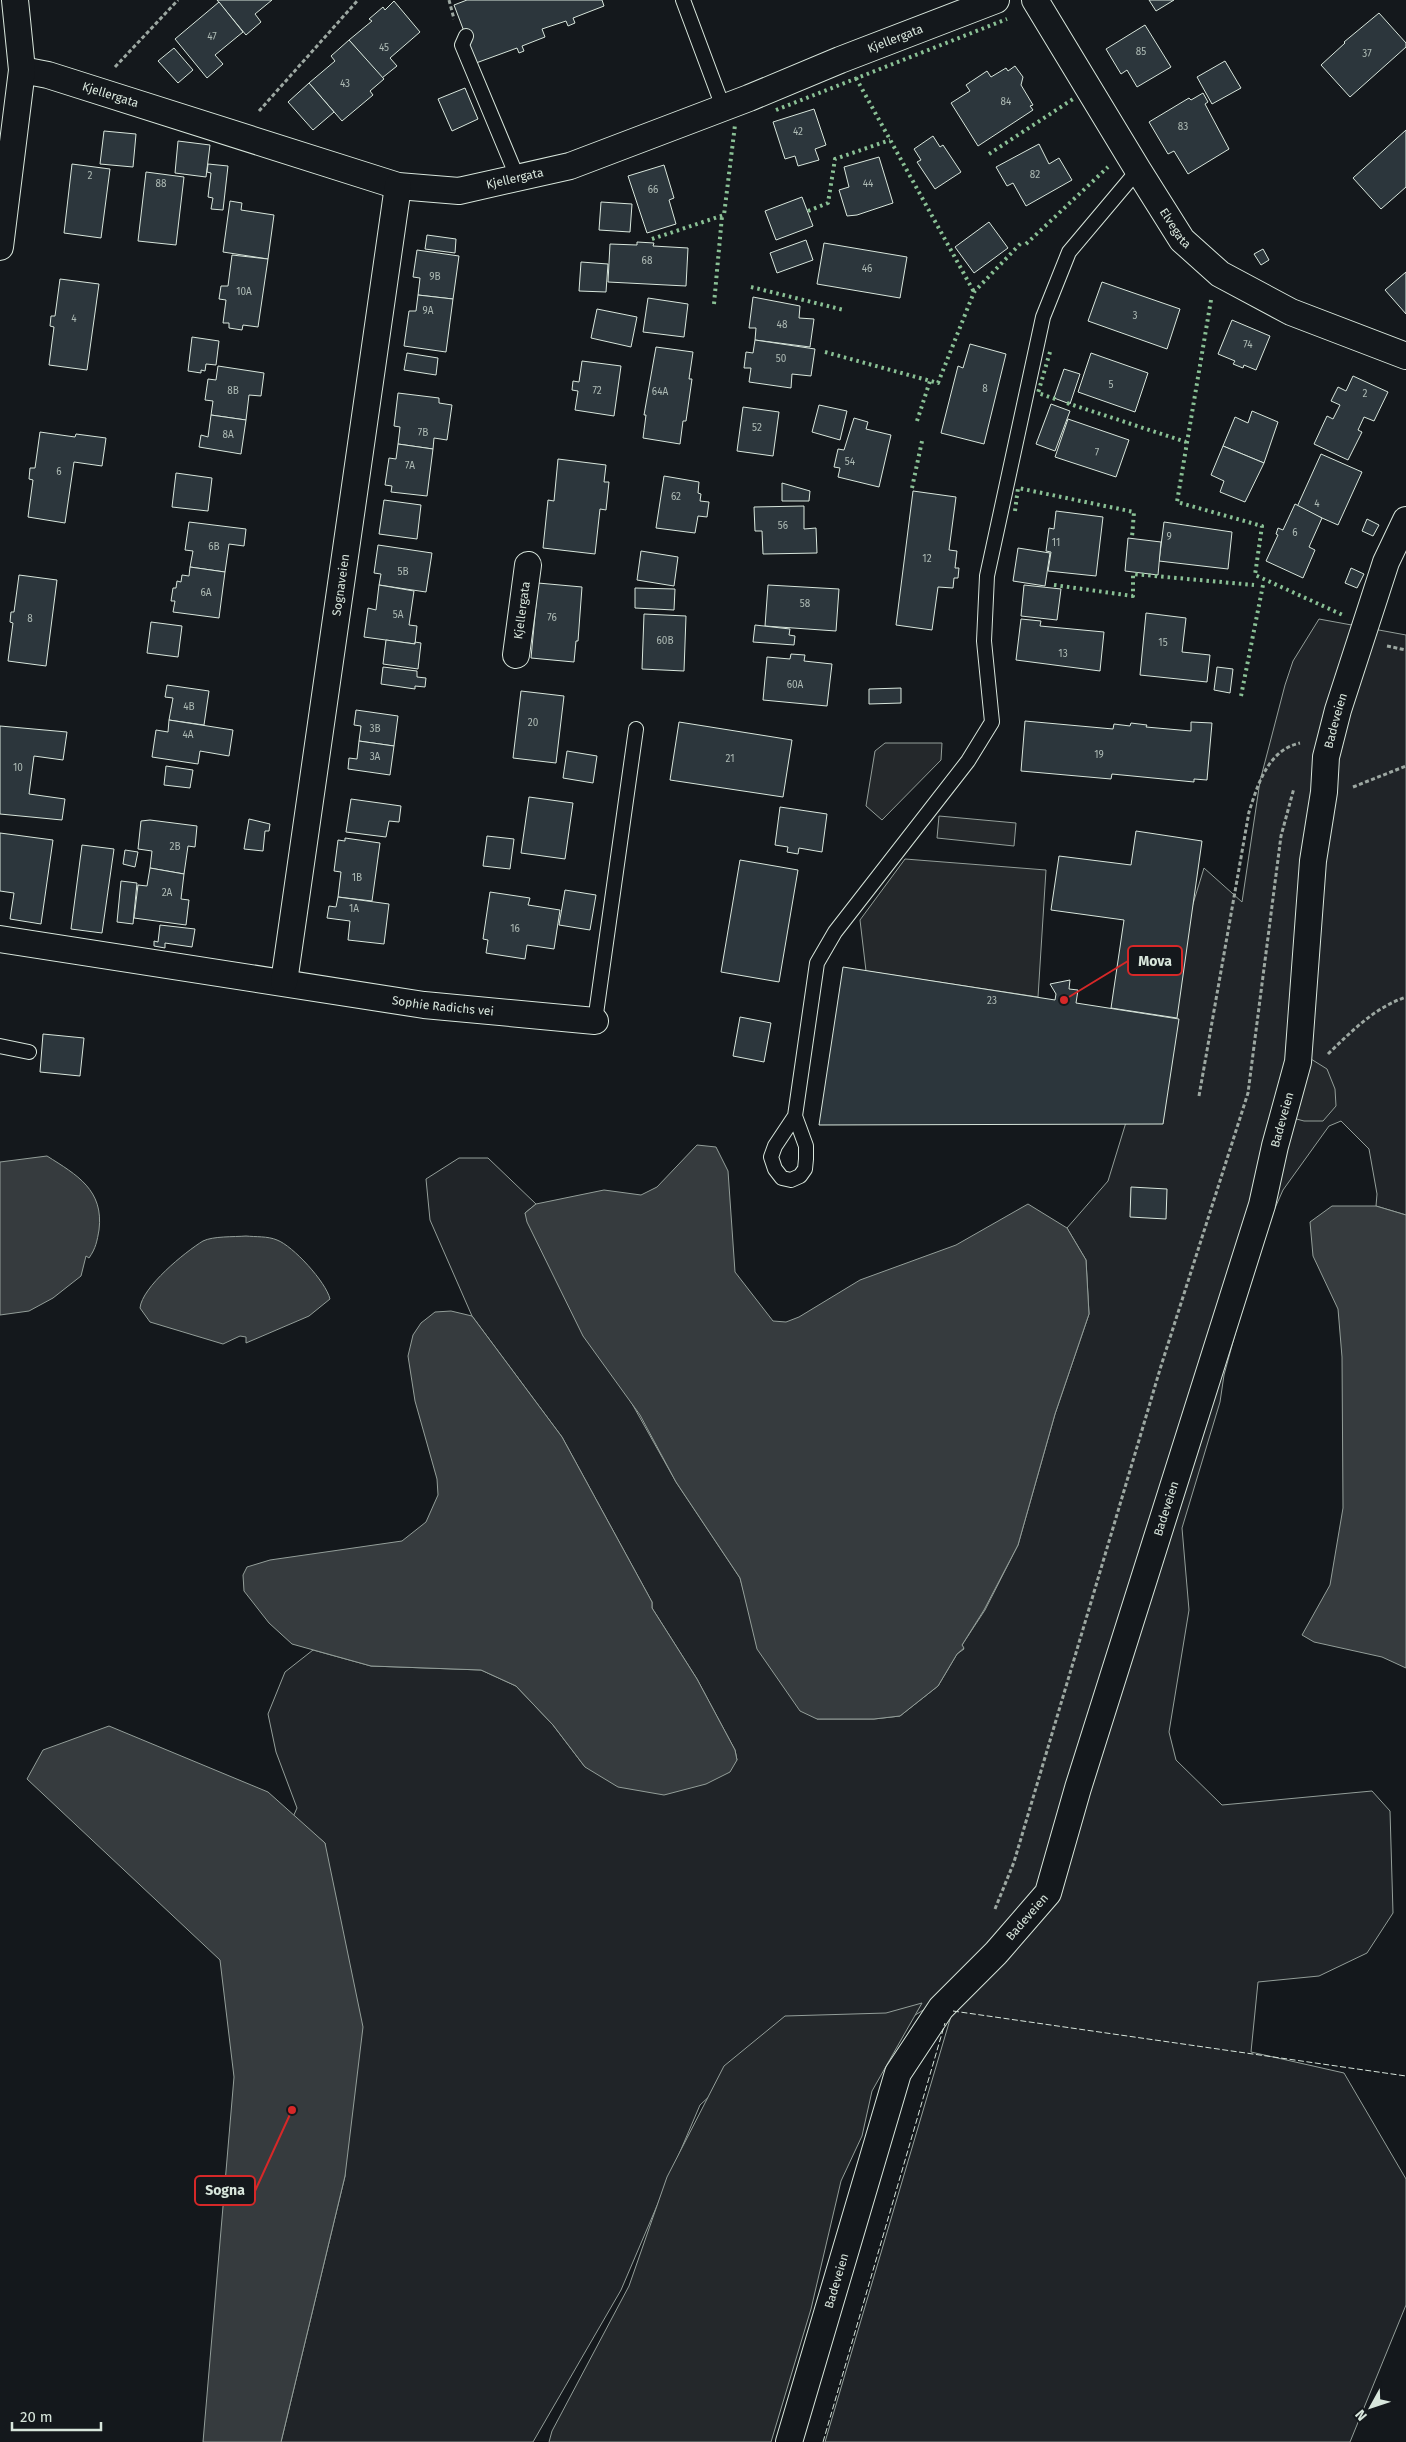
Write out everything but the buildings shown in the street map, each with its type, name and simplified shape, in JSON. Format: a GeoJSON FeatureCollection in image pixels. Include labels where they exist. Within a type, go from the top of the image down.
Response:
{"type":"FeatureCollection","features":[{"type":"Feature","properties":{"kind":"street"},"geometry":{"type":"LineString","coordinates":[[0,247],[3,197],[22,70],[14,0]]}},
{"type":"Feature","properties":{"kind":"street","name":"Kjellergata"},"geometry":{"type":"LineString","coordinates":[[22,70],[107,94],[398,186],[459,191],[570,166],[723,108],[996,0]]}},
{"type":"Feature","properties":{"kind":"street","name":"Elvegata"},"geometry":{"type":"LineString","coordinates":[[1035,0],[1182,240],[1220,274],[1291,312],[1406,356]]}},
{"type":"Feature","properties":{"kind":"street","name":"Sognaveien"},"geometry":{"type":"LineString","coordinates":[[284,982],[398,186]]}},
{"type":"Feature","properties":{"kind":"street","name":"Badeveien"},"geometry":{"type":"LineString","coordinates":[[789,2442],[898,2073],[940,2008],[996,1954],[1048,1893],[1081,1779],[1262,1205],[1275,1146],[1298,1062],[1313,860],[1324,792],[1326,757],[1386,562],[1406,520]]}},
{"type":"Feature","properties":{"kind":"street","name":"Kjellergata"},"geometry":{"type":"LineString","coordinates":[[516,655],[528,565]]}},
{"type":"Feature","properties":{"kind":"street","name":"Sophie Radichs vei"},"geometry":{"type":"LineString","coordinates":[[0,939],[424,1005],[595,1020]]}},
{"type":"Feature","properties":{"kind":"lane"},"geometry":{"type":"LineString","coordinates":[[683,0],[723,108]]}},
{"type":"Feature","properties":{"kind":"lane"},"geometry":{"type":"LineString","coordinates":[[466,36],[462,45],[518,179]]}},
{"type":"Feature","properties":{"kind":"lane"},"geometry":{"type":"LineString","coordinates":[[795,1116],[817,963],[835,932],[968,762],[992,722],[984,641],[987,576],[1043,317],[1069,252],[1138,170]]}},
{"type":"Feature","properties":{"kind":"lane","name":"Sophie Radichs vei"},"geometry":{"type":"LineString","coordinates":[[595,1020],[636,729]]}},
{"type":"Feature","properties":{"kind":"lane"},"geometry":{"type":"LineString","coordinates":[[0,1046],[29,1052]]}},
{"type":"Feature","properties":{"kind":"path"},"geometry":{"type":"LineString","coordinates":[[107,94],[113,69],[178,0]]}},
{"type":"Feature","properties":{"kind":"path"},"geometry":{"type":"LineString","coordinates":[[245,138],[250,122],[358,0]]}},
{"type":"Feature","properties":{"kind":"path"},"geometry":{"type":"LineString","coordinates":[[1199,1096],[1241,854],[1258,784],[1272,760],[1290,745],[1310,740],[1333,730]]}},
{"type":"Feature","properties":{"kind":"path"},"geometry":{"type":"LineString","coordinates":[[992,1917],[1014,1862],[1161,1366],[1248,1093],[1280,836],[1291,795],[1302,772],[1326,757]]}},
{"type":"Feature","properties":{"kind":"path"},"geometry":{"type":"LineString","coordinates":[[1324,792],[1346,789],[1406,766]]}},
{"type":"Feature","properties":{"kind":"path"},"geometry":{"type":"LineString","coordinates":[[1298,1062],[1317,1064],[1364,1020],[1386,1004],[1406,996]]}},
{"type":"Feature","properties":{"kind":"shaded area"},"geometry":{"type":"Polygon","coordinates":[[[1319,619],[1406,635],[1406,1215],[1376,1206],[1377,1194],[1369,1149],[1341,1121],[1329,1126],[1283,1190],[1260,1242],[1224,1375],[1220,1402],[1182,1528],[1189,1610],[1169,1732],[1176,1760],[1222,1805],[1372,1791],[1390,1811],[1393,1913],[1367,1953],[1319,1976],[1258,1982],[1251,2052],[1344,2073],[1406,2179],[1406,2305],[1350,2442],[825,2442],[951,2016],[935,2003],[874,2040],[752,2057],[700,2105],[621,2290],[533,2442],[281,2442],[345,2176],[325,1843],[293,1817],[297,1808],[276,1752],[268,1714],[285,1672],[313,1650],[371,1666],[481,1670],[516,1686],[553,1725],[585,1767],[737,1760],[735,1750],[697,1679],[652,1608],[652,1602],[562,1437],[472,1316],[430,1220],[426,1179],[459,1158],[488,1158],[536,1204],[525,1213],[676,1482],[740,1578],[749,1610],[817,1719],[874,1719],[900,1716],[938,1686],[957,1654],[964,1649],[962,1645],[985,1610],[1018,1545],[1055,1414],[1089,1314],[1086,1260],[1067,1228],[1108,1181],[1204,868],[1242,902],[1260,781],[1285,685],[1293,661],[1319,619]]]}},
{"type":"Feature","properties":{"kind":"shaded area"},"geometry":{"type":"Polygon","coordinates":[[[885,743],[942,743],[941,760],[882,820],[866,806],[875,751],[885,743]]]}},
{"type":"Feature","properties":{"kind":"shaded area"},"geometry":{"type":"Polygon","coordinates":[[[939,816],[1016,823],[1014,846],[937,838],[939,816]]]}},
{"type":"Feature","properties":{"kind":"shaded area"},"geometry":{"type":"Polygon","coordinates":[[[905,859],[1046,870],[1038,997],[866,971],[860,920],[905,859]]]}},
{"type":"Feature","properties":{"kind":"shaded area"},"geometry":{"type":"Polygon","coordinates":[[[1311,1059],[1327,1069],[1335,1089],[1336,1106],[1323,1121],[1304,1121],[1289,1117],[1311,1059]]]}},
{"type":"Feature","properties":{"kind":"shaded area"},"geometry":{"type":"Polygon","coordinates":[[[697,1145],[716,1147],[728,1171],[735,1272],[773,1321],[786,1322],[799,1317],[860,1280],[956,1245],[1028,1204],[1067,1228],[1086,1260],[1089,1314],[1055,1414],[1018,1545],[984,1610],[962,1645],[964,1648],[957,1654],[938,1686],[900,1716],[874,1719],[817,1719],[800,1711],[757,1649],[740,1578],[676,1482],[640,1415],[583,1336],[527,1222],[525,1213],[536,1204],[604,1190],[641,1195],[657,1187],[697,1145]]]}},
{"type":"Feature","properties":{"kind":"shaded area"},"geometry":{"type":"Polygon","coordinates":[[[47,1156],[78,1177],[93,1194],[99,1216],[96,1244],[89,1258],[86,1256],[81,1276],[53,1298],[29,1311],[0,1315],[0,1162],[47,1156]]]}},
{"type":"Feature","properties":{"kind":"shaded area"},"geometry":{"type":"Polygon","coordinates":[[[1332,1206],[1376,1206],[1406,1215],[1406,1668],[1382,1657],[1314,1642],[1302,1635],[1330,1585],[1343,1508],[1342,1357],[1338,1309],[1313,1256],[1310,1222],[1332,1206]]]}},
{"type":"Feature","properties":{"kind":"shaded area"},"geometry":{"type":"Polygon","coordinates":[[[246,1236],[273,1239],[291,1249],[316,1274],[330,1299],[309,1316],[246,1343],[246,1337],[240,1336],[223,1344],[150,1322],[140,1308],[143,1300],[156,1280],[176,1261],[207,1239],[246,1236]]]}},
{"type":"Feature","properties":{"kind":"shaded area"},"geometry":{"type":"Polygon","coordinates":[[[451,1311],[472,1316],[562,1437],[652,1602],[652,1608],[697,1679],[735,1750],[737,1760],[730,1772],[706,1784],[664,1795],[618,1787],[585,1767],[553,1725],[516,1686],[481,1670],[371,1666],[292,1644],[269,1623],[244,1591],[243,1575],[247,1567],[270,1560],[402,1541],[426,1522],[438,1495],[437,1479],[415,1401],[408,1356],[413,1335],[421,1323],[435,1312],[451,1311]]]}},
{"type":"Feature","properties":{"kind":"shaded area"},"geometry":{"type":"Polygon","coordinates":[[[109,1726],[268,1792],[325,1843],[363,2027],[345,2176],[281,2442],[203,2442],[234,2077],[220,1960],[27,1779],[43,1750],[109,1726]]]}},
{"type":"Feature","properties":{"kind":"shaded area"},"geometry":{"type":"Polygon","coordinates":[[[922,2003],[872,2091],[862,2136],[841,2181],[811,2309],[771,2442],[549,2442],[552,2431],[629,2286],[667,2177],[724,2066],[785,2016],[886,2013],[922,2003]]]}},
{"type":"Feature","properties":{"kind":"hedge"},"geometry":{"type":"LineString","coordinates":[[776,110],[1007,19]]}},
{"type":"Feature","properties":{"kind":"hedge"},"geometry":{"type":"LineString","coordinates":[[856,78],[974,292]]}},
{"type":"Feature","properties":{"kind":"hedge"},"geometry":{"type":"LineString","coordinates":[[989,154],[1073,99]]}},
{"type":"Feature","properties":{"kind":"hedge"},"geometry":{"type":"LineString","coordinates":[[652,239],[724,215],[735,125]]}},
{"type":"Feature","properties":{"kind":"hedge"},"geometry":{"type":"LineString","coordinates":[[808,211],[828,203],[835,159],[890,140]]}},
{"type":"Feature","properties":{"kind":"hedge"},"geometry":{"type":"LineString","coordinates":[[1026,244],[1108,167]]}},
{"type":"Feature","properties":{"kind":"hedge"},"geometry":{"type":"LineString","coordinates":[[714,304],[722,216]]}},
{"type":"Feature","properties":{"kind":"hedge"},"geometry":{"type":"LineString","coordinates":[[825,352],[938,383],[974,292],[1021,243]]}},
{"type":"Feature","properties":{"kind":"hedge"},"geometry":{"type":"LineString","coordinates":[[751,287],[844,310]]}},
{"type":"Feature","properties":{"kind":"hedge"},"geometry":{"type":"LineString","coordinates":[[1211,300],[1177,502],[1262,526],[1255,575],[1345,616]]}},
{"type":"Feature","properties":{"kind":"hedge"},"geometry":{"type":"LineString","coordinates":[[1050,352],[1038,393],[1058,400]]}},
{"type":"Feature","properties":{"kind":"hedge"},"geometry":{"type":"LineString","coordinates":[[917,421],[930,381]]}},
{"type":"Feature","properties":{"kind":"hedge"},"geometry":{"type":"LineString","coordinates":[[1067,403],[1186,442]]}},
{"type":"Feature","properties":{"kind":"hedge"},"geometry":{"type":"LineString","coordinates":[[912,488],[922,441]]}},
{"type":"Feature","properties":{"kind":"hedge"},"geometry":{"type":"LineString","coordinates":[[1015,511],[1018,488],[1134,512],[1132,537]]}},
{"type":"Feature","properties":{"kind":"hedge"},"geometry":{"type":"LineString","coordinates":[[1054,585],[1133,596],[1133,574],[1254,585]]}},
{"type":"Feature","properties":{"kind":"hedge"},"geometry":{"type":"LineString","coordinates":[[1241,696],[1263,585]]}},
{"type":"Feature","properties":{"kind":"fence"},"geometry":{"type":"LineString","coordinates":[[953,2011],[1406,2076]]}},
{"type":"Feature","properties":{"kind":"fence"},"geometry":{"type":"LineString","coordinates":[[823,2442],[945,2023]]}},
{"type":"Feature","properties":{"kind":"place","name":"Mova"},"geometry":{"type":"Point","coordinates":[1064,1000]}},
{"type":"Feature","properties":{"kind":"place","name":"Sogna"},"geometry":{"type":"Point","coordinates":[292,2110]}}]}
